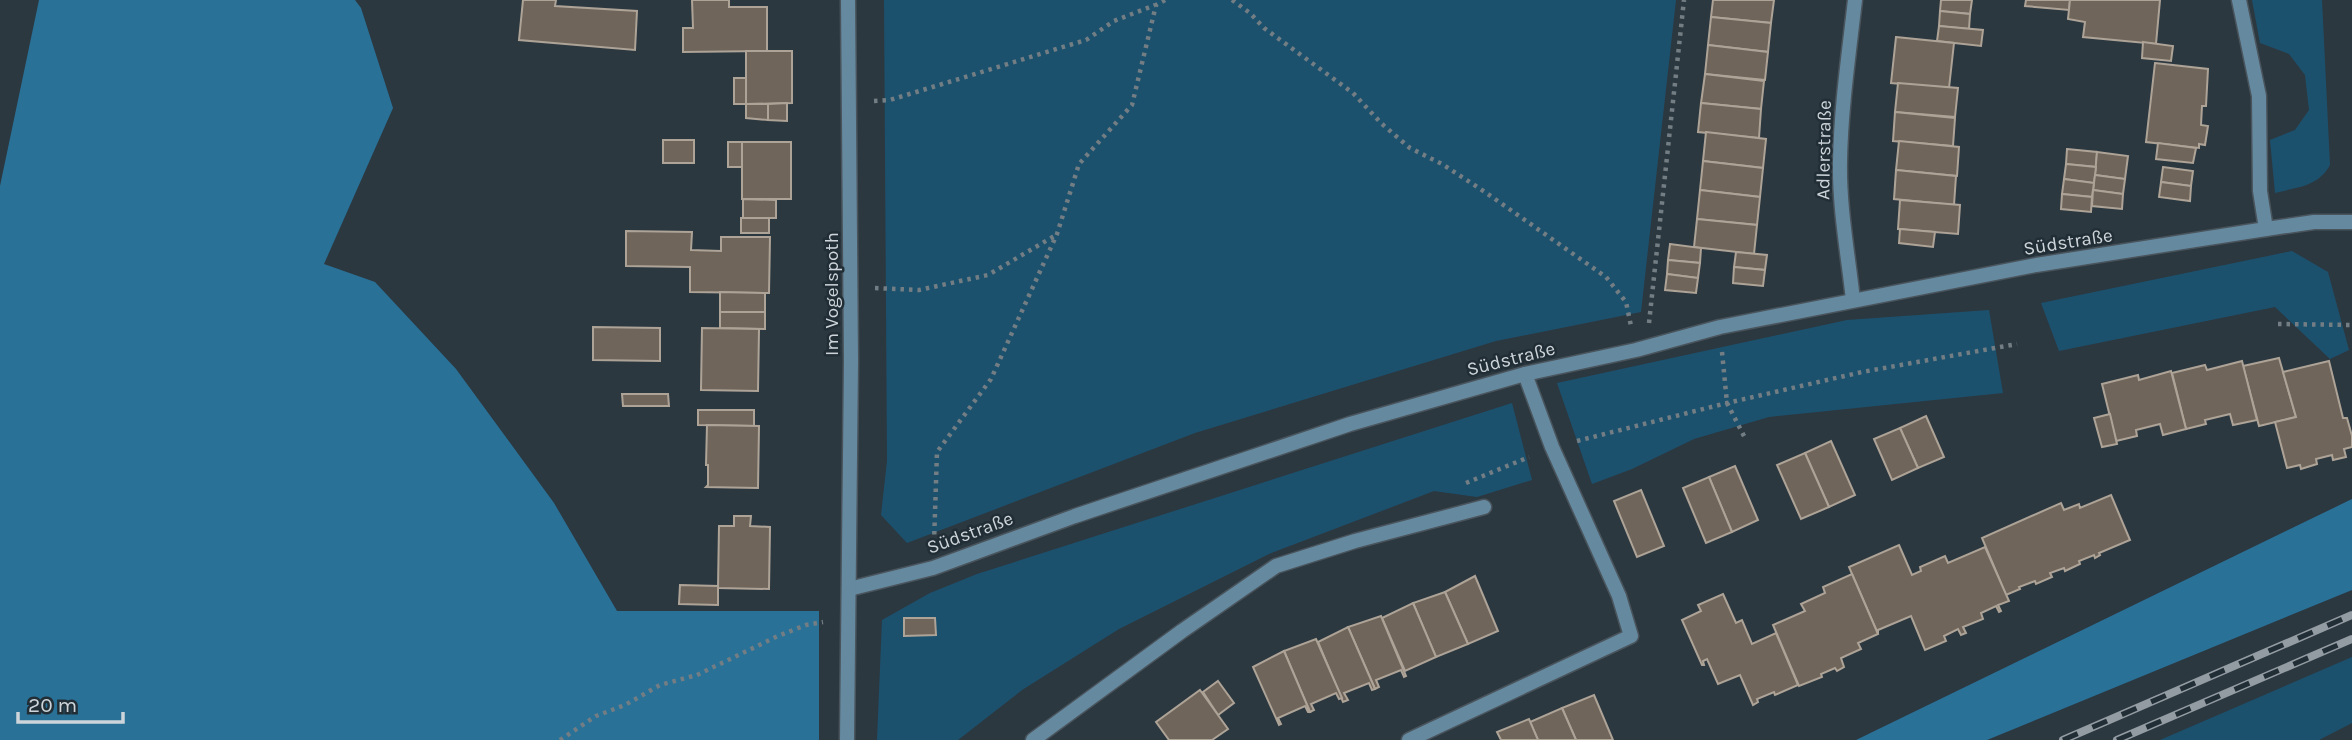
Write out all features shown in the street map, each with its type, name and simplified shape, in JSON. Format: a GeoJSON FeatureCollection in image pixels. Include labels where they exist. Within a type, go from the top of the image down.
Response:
{"type":"FeatureCollection","features":[{"type":"Feature","properties":{"kind":"street","name":"Im Vogelspoth"},"geometry":{"type":"LineString","coordinates":[[848,0],[851,288],[849,589]]}},
{"type":"Feature","properties":{"kind":"street","name":"Adlerstraße"},"geometry":{"type":"LineString","coordinates":[[1853,300],[1841,196],[1840,162],[1844,94],[1855,0]]}},
{"type":"Feature","properties":{"kind":"street"},"geometry":{"type":"LineString","coordinates":[[2239,0],[2259,96],[2260,191],[2266,229]]}},
{"type":"Feature","properties":{"kind":"street","name":"Südstraße"},"geometry":{"type":"LineString","coordinates":[[849,589],[933,568],[1075,516],[1350,424],[1525,374],[1641,349],[1720,327],[2036,265],[2314,222],[2352,222]]}},
{"type":"Feature","properties":{"kind":"street"},"geometry":{"type":"LineString","coordinates":[[1409,740],[1631,636],[1619,596],[1552,447],[1525,374]]}},
{"type":"Feature","properties":{"kind":"street"},"geometry":{"type":"LineString","coordinates":[[1033,740],[1276,566],[1355,541],[1484,507]]}},
{"type":"Feature","properties":{"kind":"street"},"geometry":{"type":"LineString","coordinates":[[847,740],[849,589]]}},
{"type":"Feature","properties":{"kind":"path"},"geometry":{"type":"LineString","coordinates":[[849,103],[890,100],[1086,40],[1114,20],[1166,0]]}},
{"type":"Feature","properties":{"kind":"path"},"geometry":{"type":"LineString","coordinates":[[1232,0],[1250,13],[1264,29],[1353,93],[1382,124],[1410,148],[1442,164],[1522,216],[1606,277],[1626,302],[1641,349]]}},
{"type":"Feature","properties":{"kind":"path"},"geometry":{"type":"LineString","coordinates":[[1641,349],[1684,0]]}},
{"type":"Feature","properties":{"kind":"path"},"geometry":{"type":"LineString","coordinates":[[933,568],[937,452],[991,379],[1057,234],[1079,164],[1132,104],[1156,5]]}},
{"type":"Feature","properties":{"kind":"path"},"geometry":{"type":"LineString","coordinates":[[851,288],[919,290],[988,275],[1057,234]]}},
{"type":"Feature","properties":{"kind":"path"},"geometry":{"type":"LineString","coordinates":[[2278,324],[2352,325]]}},
{"type":"Feature","properties":{"kind":"path"},"geometry":{"type":"LineString","coordinates":[[1720,327],[1727,403],[1745,438]]}},
{"type":"Feature","properties":{"kind":"path"},"geometry":{"type":"LineString","coordinates":[[1465,512],[1457,487],[1552,447],[1862,372],[2017,344]]}},
{"type":"Feature","properties":{"kind":"path"},"geometry":{"type":"LineString","coordinates":[[560,740],[596,716],[625,705],[660,685],[696,675],[806,625],[849,619]]}},
{"type":"Feature","properties":{"kind":"shaded area"},"geometry":{"type":"Polygon","coordinates":[[[39,0],[355,0],[361,8],[393,108],[324,264],[375,282],[456,369],[554,503],[617,611],[819,611],[819,740],[0,740],[0,186],[39,0]]]}},
{"type":"Feature","properties":{"kind":"shaded area"},"geometry":{"type":"Polygon","coordinates":[[[884,0],[1676,0],[1641,312],[1496,341],[1195,433],[907,543],[881,515],[887,461],[884,0]]]}},
{"type":"Feature","properties":{"kind":"shaded area"},"geometry":{"type":"Polygon","coordinates":[[[2252,0],[2322,0],[2330,165],[2313,182],[2275,193],[2270,140],[2295,130],[2309,110],[2305,75],[2289,54],[2260,43],[2252,0]]]}},
{"type":"Feature","properties":{"kind":"shaded area"},"geometry":{"type":"Polygon","coordinates":[[[2292,251],[2328,272],[2349,350],[2330,359],[2275,307],[2059,351],[2041,303],[2292,251]]]}},
{"type":"Feature","properties":{"kind":"shaded area"},"geometry":{"type":"Polygon","coordinates":[[[1989,310],[2003,393],[1769,417],[1694,439],[1632,469],[1592,484],[1557,383],[1847,320],[1989,310]]]}},
{"type":"Feature","properties":{"kind":"shaded area"},"geometry":{"type":"Polygon","coordinates":[[[1512,403],[1532,480],[1477,497],[1434,491],[1269,554],[1119,629],[1022,690],[958,740],[877,740],[882,620],[930,593],[977,574],[1512,403]]]}},
{"type":"Feature","properties":{"kind":"shaded area"},"geometry":{"type":"Polygon","coordinates":[[[2352,499],[2352,590],[1987,740],[1856,740],[2352,499]]]}},
{"type":"Feature","properties":{"kind":"shaded area"},"geometry":{"type":"Polygon","coordinates":[[[2352,657],[2352,723],[2319,740],[2160,740],[2352,657]]]}},
{"type":"Feature","properties":{"kind":"building"},"geometry":{"type":"Polygon","coordinates":[[[523,0],[556,0],[555,6],[637,11],[635,50],[519,40],[523,0]]]}},
{"type":"Feature","properties":{"kind":"building"},"geometry":{"type":"Polygon","coordinates":[[[692,0],[729,0],[729,7],[767,7],[767,51],[683,52],[683,28],[693,28],[692,0]]]}},
{"type":"Feature","properties":{"kind":"building"},"geometry":{"type":"Polygon","coordinates":[[[1713,0],[1774,0],[1771,23],[1711,17],[1713,0]]]}},
{"type":"Feature","properties":{"kind":"building"},"geometry":{"type":"Polygon","coordinates":[[[1941,0],[1972,0],[1970,14],[1940,11],[1941,0]]]}},
{"type":"Feature","properties":{"kind":"building"},"geometry":{"type":"Polygon","coordinates":[[[2026,0],[2070,0],[2069,10],[2025,6],[2026,0]]]}},
{"type":"Feature","properties":{"kind":"building"},"geometry":{"type":"Polygon","coordinates":[[[2070,0],[2160,0],[2156,44],[2083,37],[2085,22],[2068,19],[2070,0]]]}},
{"type":"Feature","properties":{"kind":"building"},"geometry":{"type":"Polygon","coordinates":[[[1940,11],[1970,14],[1969,29],[1939,26],[1940,11]]]}},
{"type":"Feature","properties":{"kind":"building"},"geometry":{"type":"Polygon","coordinates":[[[1711,17],[1771,23],[1768,52],[1708,45],[1711,17]]]}},
{"type":"Feature","properties":{"kind":"building"},"geometry":{"type":"Polygon","coordinates":[[[1939,26],[1983,30],[1981,46],[1937,41],[1939,26]]]}},
{"type":"Feature","properties":{"kind":"building"},"geometry":{"type":"Polygon","coordinates":[[[1896,37],[1954,43],[1949,88],[1891,83],[1896,37]]]}},
{"type":"Feature","properties":{"kind":"building"},"geometry":{"type":"Polygon","coordinates":[[[2143,42],[2173,46],[2171,61],[2142,58],[2143,42]]]}},
{"type":"Feature","properties":{"kind":"building"},"geometry":{"type":"Polygon","coordinates":[[[1708,45],[1768,52],[1765,80],[1705,74],[1708,45]]]}},
{"type":"Feature","properties":{"kind":"building"},"geometry":{"type":"Polygon","coordinates":[[[746,51],[792,51],[792,103],[746,104],[746,51]]]}},
{"type":"Feature","properties":{"kind":"building"},"geometry":{"type":"Polygon","coordinates":[[[2155,63],[2208,69],[2206,106],[2202,106],[2201,125],[2208,126],[2205,145],[2199,144],[2199,148],[2146,142],[2155,63]]]}},
{"type":"Feature","properties":{"kind":"building"},"geometry":{"type":"Polygon","coordinates":[[[1705,74],[1764,81],[1761,109],[1701,103],[1705,74]]]}},
{"type":"Feature","properties":{"kind":"building"},"geometry":{"type":"Polygon","coordinates":[[[734,78],[746,78],[746,104],[734,104],[734,78]]]}},
{"type":"Feature","properties":{"kind":"building"},"geometry":{"type":"Polygon","coordinates":[[[1898,83],[1958,88],[1955,117],[1895,112],[1898,83]]]}},
{"type":"Feature","properties":{"kind":"building"},"geometry":{"type":"Polygon","coordinates":[[[787,103],[787,121],[768,120],[768,104],[787,103]]]}},
{"type":"Feature","properties":{"kind":"building"},"geometry":{"type":"Polygon","coordinates":[[[1701,103],[1761,109],[1759,138],[1698,132],[1701,103]]]}},
{"type":"Feature","properties":{"kind":"building"},"geometry":{"type":"Polygon","coordinates":[[[746,104],[768,104],[768,120],[746,118],[746,104]]]}},
{"type":"Feature","properties":{"kind":"building"},"geometry":{"type":"Polygon","coordinates":[[[1895,112],[1955,118],[1953,146],[1893,141],[1895,112]]]}},
{"type":"Feature","properties":{"kind":"building"},"geometry":{"type":"Polygon","coordinates":[[[1706,132],[1766,139],[1763,168],[1703,161],[1706,132]]]}},
{"type":"Feature","properties":{"kind":"building"},"geometry":{"type":"Polygon","coordinates":[[[663,140],[694,140],[694,163],[663,163],[663,140]]]}},
{"type":"Feature","properties":{"kind":"building"},"geometry":{"type":"Polygon","coordinates":[[[1899,141],[1959,147],[1957,176],[1896,170],[1899,141]]]}},
{"type":"Feature","properties":{"kind":"building"},"geometry":{"type":"Polygon","coordinates":[[[728,142],[742,142],[742,167],[728,167],[728,142]]]}},
{"type":"Feature","properties":{"kind":"building"},"geometry":{"type":"Polygon","coordinates":[[[742,142],[791,142],[791,199],[742,199],[742,142]]]}},
{"type":"Feature","properties":{"kind":"building"},"geometry":{"type":"Polygon","coordinates":[[[2158,143],[2196,148],[2193,163],[2156,159],[2158,143]]]}},
{"type":"Feature","properties":{"kind":"building"},"geometry":{"type":"Polygon","coordinates":[[[2067,149],[2097,152],[2096,167],[2066,164],[2067,149]]]}},
{"type":"Feature","properties":{"kind":"building"},"geometry":{"type":"Polygon","coordinates":[[[2097,152],[2128,156],[2125,179],[2095,175],[2097,152]]]}},
{"type":"Feature","properties":{"kind":"building"},"geometry":{"type":"Polygon","coordinates":[[[1703,161],[1763,168],[1760,197],[1700,190],[1703,161]]]}},
{"type":"Feature","properties":{"kind":"building"},"geometry":{"type":"Polygon","coordinates":[[[2066,164],[2096,167],[2094,183],[2064,179],[2066,164]]]}},
{"type":"Feature","properties":{"kind":"building"},"geometry":{"type":"Polygon","coordinates":[[[2163,167],[2193,171],[2191,186],[2161,182],[2163,167]]]}},
{"type":"Feature","properties":{"kind":"building"},"geometry":{"type":"Polygon","coordinates":[[[1896,170],[1956,176],[1954,205],[1894,199],[1896,170]]]}},
{"type":"Feature","properties":{"kind":"building"},"geometry":{"type":"Polygon","coordinates":[[[2095,175],[2125,179],[2123,194],[2093,190],[2095,175]]]}},
{"type":"Feature","properties":{"kind":"building"},"geometry":{"type":"Polygon","coordinates":[[[2064,179],[2094,183],[2092,197],[2062,194],[2064,179]]]}},
{"type":"Feature","properties":{"kind":"building"},"geometry":{"type":"Polygon","coordinates":[[[2161,182],[2191,186],[2190,201],[2159,197],[2161,182]]]}},
{"type":"Feature","properties":{"kind":"building"},"geometry":{"type":"Polygon","coordinates":[[[1700,190],[1760,197],[1757,225],[1697,219],[1700,190]]]}},
{"type":"Feature","properties":{"kind":"building"},"geometry":{"type":"Polygon","coordinates":[[[2093,190],[2123,194],[2122,209],[2092,206],[2093,190]]]}},
{"type":"Feature","properties":{"kind":"building"},"geometry":{"type":"Polygon","coordinates":[[[2062,194],[2092,197],[2091,212],[2061,209],[2062,194]]]}},
{"type":"Feature","properties":{"kind":"building"},"geometry":{"type":"Polygon","coordinates":[[[743,199],[776,200],[776,218],[743,218],[743,199]]]}},
{"type":"Feature","properties":{"kind":"building"},"geometry":{"type":"Polygon","coordinates":[[[1900,200],[1960,205],[1958,234],[1898,229],[1900,200]]]}},
{"type":"Feature","properties":{"kind":"building"},"geometry":{"type":"Polygon","coordinates":[[[741,218],[769,218],[769,233],[741,233],[741,218]]]}},
{"type":"Feature","properties":{"kind":"building"},"geometry":{"type":"Polygon","coordinates":[[[1697,219],[1757,225],[1754,254],[1694,247],[1697,219]]]}},
{"type":"Feature","properties":{"kind":"building"},"geometry":{"type":"Polygon","coordinates":[[[1900,229],[1935,232],[1933,247],[1899,243],[1900,229]]]}},
{"type":"Feature","properties":{"kind":"building"},"geometry":{"type":"Polygon","coordinates":[[[626,231],[692,232],[691,250],[721,251],[721,237],[770,237],[769,293],[690,292],[690,267],[626,266],[626,231]]]}},
{"type":"Feature","properties":{"kind":"building"},"geometry":{"type":"Polygon","coordinates":[[[1670,244],[1701,248],[1700,263],[1668,260],[1670,244]]]}},
{"type":"Feature","properties":{"kind":"building"},"geometry":{"type":"Polygon","coordinates":[[[1736,252],[1767,255],[1765,270],[1734,267],[1736,252]]]}},
{"type":"Feature","properties":{"kind":"building"},"geometry":{"type":"Polygon","coordinates":[[[1668,260],[1700,263],[1698,278],[1667,274],[1668,260]]]}},
{"type":"Feature","properties":{"kind":"building"},"geometry":{"type":"Polygon","coordinates":[[[1734,267],[1765,270],[1763,286],[1733,283],[1734,267]]]}},
{"type":"Feature","properties":{"kind":"building"},"geometry":{"type":"Polygon","coordinates":[[[1667,274],[1698,278],[1696,293],[1665,290],[1667,274]]]}},
{"type":"Feature","properties":{"kind":"building"},"geometry":{"type":"Polygon","coordinates":[[[720,292],[765,293],[765,312],[720,312],[720,292]]]}},
{"type":"Feature","properties":{"kind":"building"},"geometry":{"type":"Polygon","coordinates":[[[720,312],[765,312],[765,329],[720,328],[720,312]]]}},
{"type":"Feature","properties":{"kind":"building"},"geometry":{"type":"Polygon","coordinates":[[[593,327],[660,328],[660,361],[593,360],[593,327]]]}},
{"type":"Feature","properties":{"kind":"building"},"geometry":{"type":"Polygon","coordinates":[[[702,328],[759,329],[758,391],[701,390],[702,328]]]}},
{"type":"Feature","properties":{"kind":"building"},"geometry":{"type":"Polygon","coordinates":[[[2279,358],[2296,417],[2259,426],[2243,366],[2279,358]]]}},
{"type":"Feature","properties":{"kind":"building"},"geometry":{"type":"Polygon","coordinates":[[[2242,361],[2257,420],[2233,425],[2230,414],[2205,420],[2206,424],[2186,429],[2172,373],[2205,365],[2207,370],[2242,361]]]}},
{"type":"Feature","properties":{"kind":"building"},"geometry":{"type":"Polygon","coordinates":[[[2329,361],[2343,418],[2347,418],[2352,436],[2352,447],[2344,449],[2346,457],[2333,460],[2332,455],[2316,459],[2317,464],[2301,469],[2300,465],[2287,468],[2275,422],[2296,417],[2283,372],[2329,361]]]}},
{"type":"Feature","properties":{"kind":"building"},"geometry":{"type":"Polygon","coordinates":[[[2171,371],[2186,429],[2163,435],[2160,424],[2136,430],[2137,436],[2116,441],[2102,384],[2138,375],[2139,380],[2171,371]]]}},
{"type":"Feature","properties":{"kind":"building"},"geometry":{"type":"Polygon","coordinates":[[[622,394],[668,394],[669,406],[623,406],[622,394]]]}},
{"type":"Feature","properties":{"kind":"building"},"geometry":{"type":"Polygon","coordinates":[[[698,410],[754,410],[754,426],[698,425],[698,410]]]}},
{"type":"Feature","properties":{"kind":"building"},"geometry":{"type":"Polygon","coordinates":[[[2110,414],[2117,444],[2102,447],[2094,418],[2110,414]]]}},
{"type":"Feature","properties":{"kind":"building"},"geometry":{"type":"Polygon","coordinates":[[[1926,416],[1944,457],[1918,468],[1900,428],[1926,416]]]}},
{"type":"Feature","properties":{"kind":"building"},"geometry":{"type":"Polygon","coordinates":[[[707,425],[759,426],[758,488],[706,487],[707,425]]]}},
{"type":"Feature","properties":{"kind":"building"},"geometry":{"type":"Polygon","coordinates":[[[1900,428],[1918,468],[1892,480],[1874,439],[1900,428]]]}},
{"type":"Feature","properties":{"kind":"building"},"geometry":{"type":"Polygon","coordinates":[[[1831,441],[1855,495],[1829,507],[1805,453],[1831,441]]]}},
{"type":"Feature","properties":{"kind":"building"},"geometry":{"type":"Polygon","coordinates":[[[1805,453],[1829,507],[1801,519],[1777,465],[1805,453]]]}},
{"type":"Feature","properties":{"kind":"building"},"geometry":{"type":"Polygon","coordinates":[[[1735,466],[1758,520],[1732,532],[1709,477],[1735,466]]]}},
{"type":"Feature","properties":{"kind":"building"},"geometry":{"type":"Polygon","coordinates":[[[1709,477],[1732,532],[1706,543],[1683,488],[1709,477]]]}},
{"type":"Feature","properties":{"kind":"building"},"geometry":{"type":"Polygon","coordinates":[[[1641,490],[1664,546],[1637,557],[1614,501],[1641,490]]]}},
{"type":"Feature","properties":{"kind":"building"},"geometry":{"type":"Polygon","coordinates":[[[2111,495],[2130,540],[2099,553],[2095,558],[2094,555],[2079,561],[2080,564],[2065,571],[2064,568],[2050,573],[2052,577],[2019,587],[2020,589],[2006,595],[1982,538],[2061,503],[2064,510],[2079,504],[2080,508],[2111,495]]]}},
{"type":"Feature","properties":{"kind":"building"},"geometry":{"type":"Polygon","coordinates":[[[734,516],[751,516],[750,526],[770,527],[769,589],[718,588],[719,526],[734,526],[734,516]]]}},
{"type":"Feature","properties":{"kind":"building"},"geometry":{"type":"Polygon","coordinates":[[[1899,545],[1912,575],[1921,571],[1920,567],[1945,556],[1948,563],[1985,547],[2009,601],[1998,605],[2001,611],[1999,612],[1996,606],[1981,613],[1983,619],[1963,627],[1966,633],[1961,635],[1958,629],[1944,636],[1946,641],[1925,650],[1911,616],[1878,630],[1878,634],[1849,567],[1899,545]]]}},
{"type":"Feature","properties":{"kind":"building"},"geometry":{"type":"Polygon","coordinates":[[[1852,574],[1878,634],[1858,643],[1861,649],[1841,658],[1844,667],[1837,671],[1835,668],[1821,674],[1822,677],[1799,686],[1773,625],[1805,611],[1801,604],[1825,593],[1823,587],[1852,574]]]}},
{"type":"Feature","properties":{"kind":"building"},"geometry":{"type":"Polygon","coordinates":[[[1475,576],[1498,631],[1468,644],[1445,592],[1475,576]]]}},
{"type":"Feature","properties":{"kind":"building"},"geometry":{"type":"Polygon","coordinates":[[[680,585],[718,586],[718,605],[679,604],[680,585]]]}},
{"type":"Feature","properties":{"kind":"building"},"geometry":{"type":"Polygon","coordinates":[[[1445,592],[1468,644],[1436,657],[1413,603],[1445,592]]]}},
{"type":"Feature","properties":{"kind":"building"},"geometry":{"type":"Polygon","coordinates":[[[1723,594],[1736,623],[1742,620],[1752,644],[1776,633],[1798,685],[1757,699],[1758,702],[1753,705],[1740,675],[1718,684],[1707,659],[1702,665],[1682,620],[1701,611],[1698,605],[1723,594]]]}},
{"type":"Feature","properties":{"kind":"building"},"geometry":{"type":"Polygon","coordinates":[[[1413,603],[1436,657],[1405,671],[1382,618],[1413,603]]]}},
{"type":"Feature","properties":{"kind":"building"},"geometry":{"type":"Polygon","coordinates":[[[1381,616],[1406,676],[1404,677],[1401,670],[1376,680],[1379,687],[1375,689],[1348,627],[1381,616]]]}},
{"type":"Feature","properties":{"kind":"building"},"geometry":{"type":"Polygon","coordinates":[[[904,618],[935,618],[936,635],[904,636],[904,618]]]}},
{"type":"Feature","properties":{"kind":"building"},"geometry":{"type":"Polygon","coordinates":[[[1348,627],[1375,689],[1372,690],[1369,683],[1344,693],[1348,700],[1343,702],[1318,642],[1348,627]]]}},
{"type":"Feature","properties":{"kind":"building"},"geometry":{"type":"Polygon","coordinates":[[[1316,639],[1342,698],[1339,699],[1336,693],[1311,704],[1314,710],[1310,712],[1284,651],[1316,639]]]}},
{"type":"Feature","properties":{"kind":"building"},"geometry":{"type":"Polygon","coordinates":[[[1284,651],[1310,712],[1305,706],[1278,718],[1281,724],[1279,725],[1253,667],[1284,651]]]}},
{"type":"Feature","properties":{"kind":"building"},"geometry":{"type":"Polygon","coordinates":[[[1218,681],[1234,703],[1218,715],[1203,692],[1218,681]]]}},
{"type":"Feature","properties":{"kind":"building"},"geometry":{"type":"Polygon","coordinates":[[[1200,690],[1228,729],[1212,740],[1169,740],[1156,722],[1200,690]]]}},
{"type":"Feature","properties":{"kind":"building"},"geometry":{"type":"Polygon","coordinates":[[[1594,695],[1613,740],[1576,740],[1562,708],[1594,695]]]}},
{"type":"Feature","properties":{"kind":"building"},"geometry":{"type":"Polygon","coordinates":[[[1562,708],[1576,740],[1538,740],[1530,722],[1562,708]]]}},
{"type":"Feature","properties":{"kind":"building"},"geometry":{"type":"Polygon","coordinates":[[[1529,719],[1538,740],[1501,740],[1497,732],[1529,719]]]}},
{"type":"Feature","properties":{"kind":"railway"},"geometry":{"type":"LineString","coordinates":[[2063,740],[2352,615]]}},
{"type":"Feature","properties":{"kind":"railway"},"geometry":{"type":"LineString","coordinates":[[2117,740],[2352,639]]}}]}
